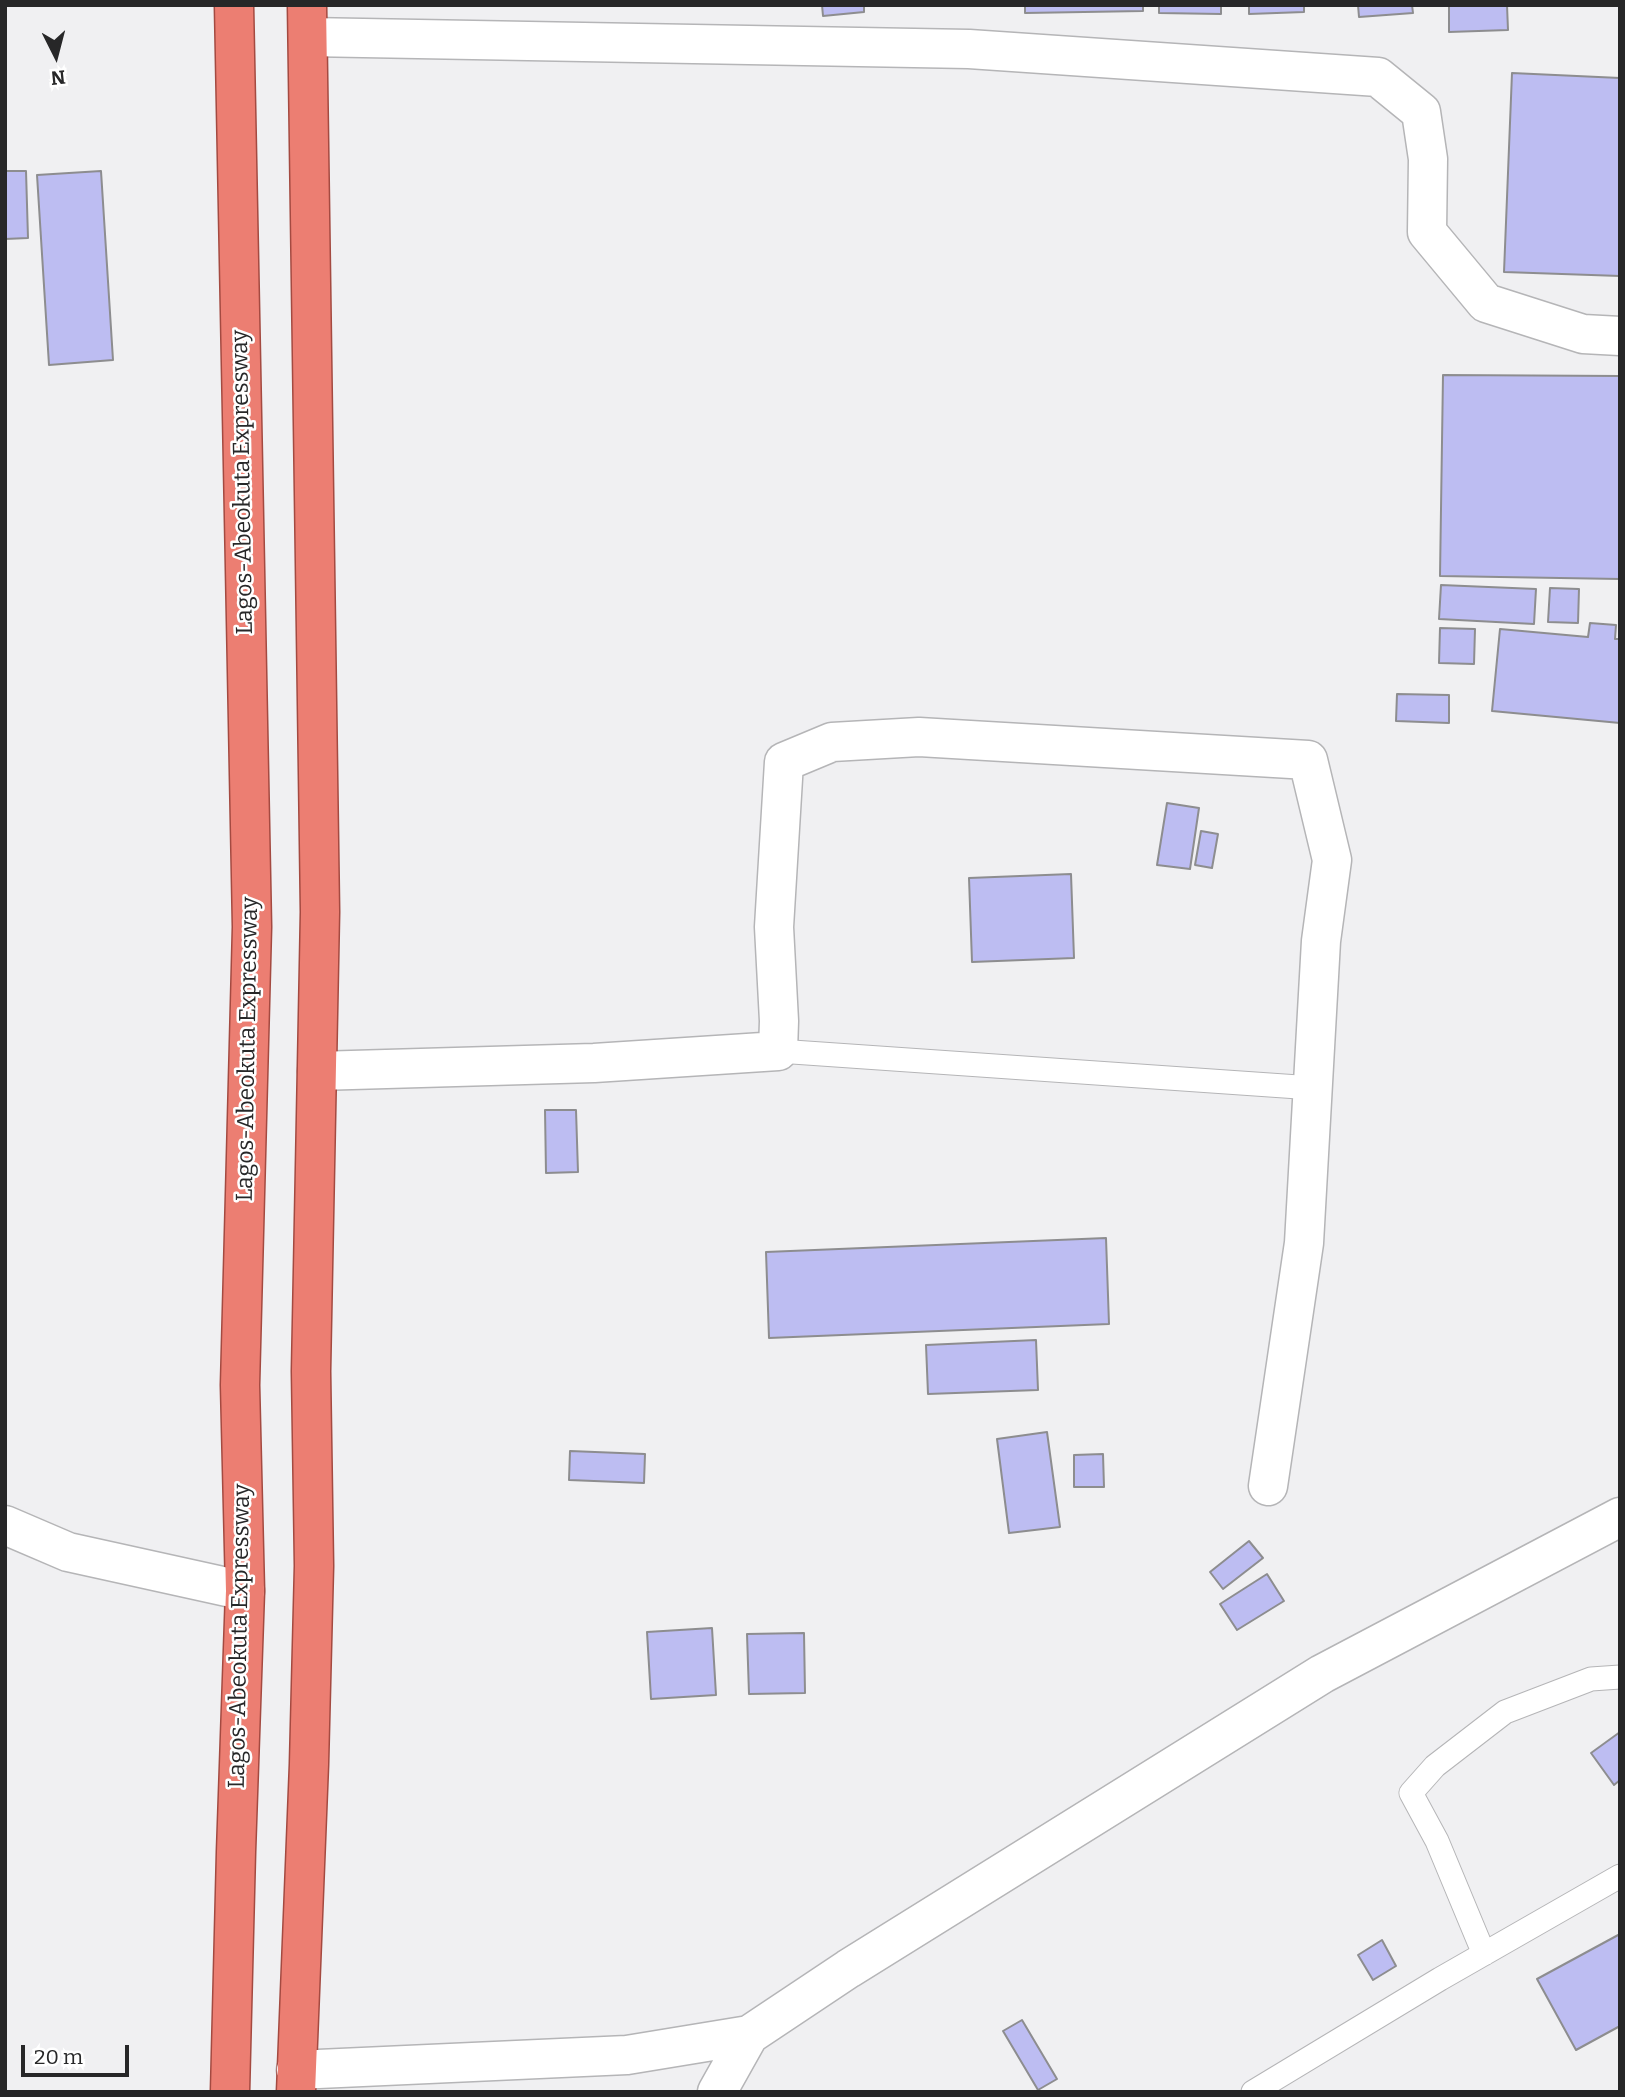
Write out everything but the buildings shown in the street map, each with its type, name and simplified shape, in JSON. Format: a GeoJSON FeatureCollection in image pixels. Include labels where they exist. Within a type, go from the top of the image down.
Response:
{"type":"FeatureCollection","features":[{"type":"Feature","properties":{"kind":"highway","name":"Lagos-Abeokuta Expressway"},"geometry":{"type":"LineString","coordinates":[[230,2092],[246,1591],[240,1385],[252,927],[234,5]]}},
{"type":"Feature","properties":{"kind":"highway"},"geometry":{"type":"LineString","coordinates":[[296,2081],[314,1579],[312,1371],[320,912],[307,21]]}},
{"type":"Feature","properties":{"kind":"street"},"geometry":{"type":"LineString","coordinates":[[307,21],[969,49],[1378,77],[1421,112],[1428,159],[1427,232],[1486,303],[1583,334],[1620,336]]}},
{"type":"Feature","properties":{"kind":"street"},"geometry":{"type":"LineString","coordinates":[[317,1072],[594,1063],[778,1051],[774,927],[785,762],[832,741],[919,737],[1308,760],[1332,860],[1321,941],[1304,1243],[1268,1486]]}},
{"type":"Feature","properties":{"kind":"street"},"geometry":{"type":"LineString","coordinates":[[296,2081],[627,2054],[749,2035],[848,1969],[1322,1674],[1620,1517]]}},
{"type":"Feature","properties":{"kind":"street"},"geometry":{"type":"LineString","coordinates":[[5,1525],[68,1552],[246,1591]]}},
{"type":"Feature","properties":{"kind":"street"},"geometry":{"type":"LineString","coordinates":[[717,2092],[749,2035]]}},
{"type":"Feature","properties":{"kind":"lane"},"geometry":{"type":"LineString","coordinates":[[778,1051],[1313,1088]]}},
{"type":"Feature","properties":{"kind":"lane"},"geometry":{"type":"LineString","coordinates":[[1484,1954],[1437,1841],[1411,1793],[1435,1766],[1505,1712],[1591,1679],[1620,1677]]}},
{"type":"Feature","properties":{"kind":"lane"},"geometry":{"type":"LineString","coordinates":[[1253,2092],[1620,1876]]}}]}
